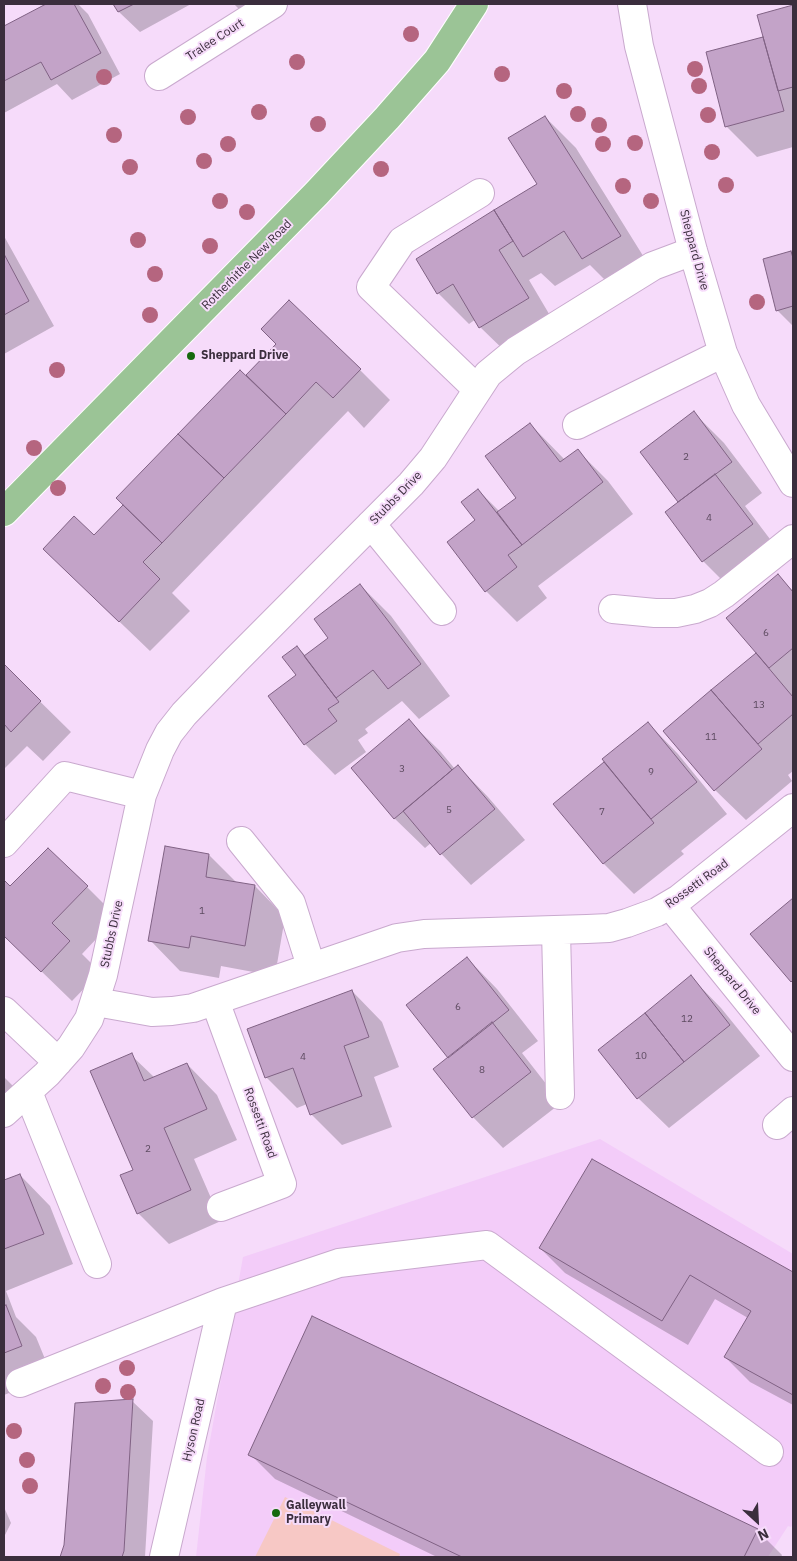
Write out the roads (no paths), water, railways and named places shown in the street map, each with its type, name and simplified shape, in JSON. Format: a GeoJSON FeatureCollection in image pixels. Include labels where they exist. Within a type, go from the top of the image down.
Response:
{"type":"FeatureCollection","features":[{"type":"Feature","properties":{"kind":"main road","name":"Rotherhithe New Road"},"geometry":{"type":"LineString","coordinates":[[4,512],[388,118],[437,61],[474,4]]}},
{"type":"Feature","properties":{"kind":"street","name":"Tralee Court"},"geometry":{"type":"LineString","coordinates":[[159,76],[273,4]]}},
{"type":"Feature","properties":{"kind":"street","name":"Sheppard Drive"},"geometry":{"type":"LineString","coordinates":[[632,4],[639,46],[693,250],[723,352],[746,405],[793,483]]}},
{"type":"Feature","properties":{"kind":"street"},"geometry":{"type":"LineString","coordinates":[[477,389],[372,287],[402,241],[480,193]]}},
{"type":"Feature","properties":{"kind":"street","name":"Stubbs Drive"},"geometry":{"type":"LineString","coordinates":[[4,1113],[58,1062],[81,1033],[96,1002],[142,795],[160,750],[169,733],[184,714],[371,524],[433,458],[488,374],[516,350],[653,266],[693,250]]}},
{"type":"Feature","properties":{"kind":"street"},"geometry":{"type":"LineString","coordinates":[[577,425],[723,352]]}},
{"type":"Feature","properties":{"kind":"street"},"geometry":{"type":"LineString","coordinates":[[371,524],[442,611]]}},
{"type":"Feature","properties":{"kind":"street"},"geometry":{"type":"LineString","coordinates":[[613,609],[655,613],[676,613],[695,609],[710,603],[724,594],[793,539]]}},
{"type":"Feature","properties":{"kind":"street"},"geometry":{"type":"LineString","coordinates":[[4,843],[66,776],[142,795]]}},
{"type":"Feature","properties":{"kind":"street","name":"Rossetti Road"},"geometry":{"type":"LineString","coordinates":[[96,1002],[152,1012],[193,1008],[397,938],[424,934],[609,928],[642,918],[670,905],[692,891],[793,808]]}},
{"type":"Feature","properties":{"kind":"street"},"geometry":{"type":"LineString","coordinates":[[241,841],[291,903],[311,966]]}},
{"type":"Feature","properties":{"kind":"street","name":"Sheppard Drive"},"geometry":{"type":"LineString","coordinates":[[670,905],[793,1057]]}},
{"type":"Feature","properties":{"kind":"street"},"geometry":{"type":"LineString","coordinates":[[556,931],[560,1095]]}},
{"type":"Feature","properties":{"kind":"street","name":"Rossetti Road"},"geometry":{"type":"LineString","coordinates":[[214,1000],[282,1184],[221,1207]]}},
{"type":"Feature","properties":{"kind":"street"},"geometry":{"type":"LineString","coordinates":[[4,1011],[58,1062]]}},
{"type":"Feature","properties":{"kind":"street"},"geometry":{"type":"LineString","coordinates":[[28,1092],[97,1264]]}},
{"type":"Feature","properties":{"kind":"street"},"geometry":{"type":"LineString","coordinates":[[20,1383],[223,1302],[338,1263],[487,1245],[769,1452]]}},
{"type":"Feature","properties":{"kind":"street","name":"Hyson Road"},"geometry":{"type":"LineString","coordinates":[[164,1557],[223,1302]]}},
{"type":"Feature","properties":{"kind":"place","name":"Sheppard Drive"},"geometry":{"type":"Point","coordinates":[191,356]}},
{"type":"Feature","properties":{"kind":"place","name":"Galleywall Primary"},"geometry":{"type":"Point","coordinates":[276,1513]}}]}
